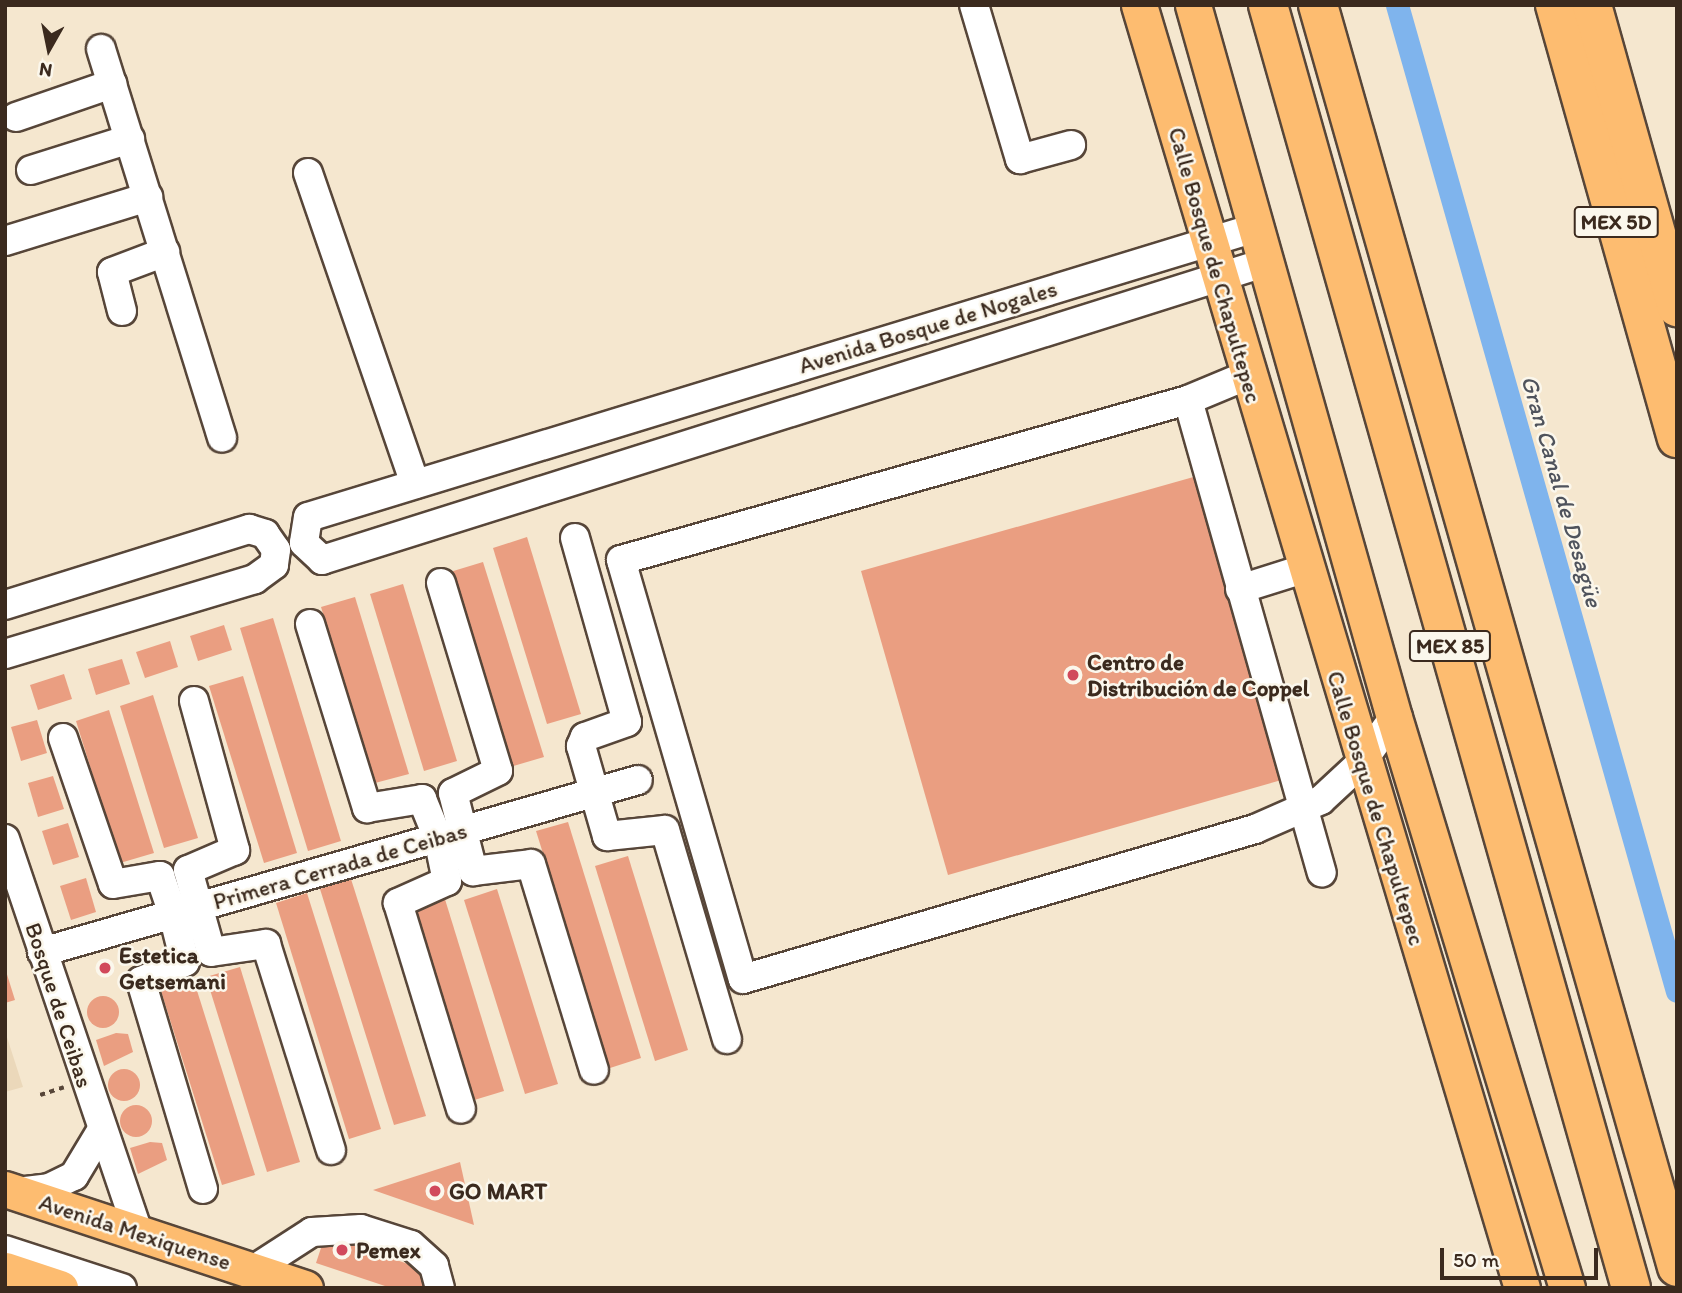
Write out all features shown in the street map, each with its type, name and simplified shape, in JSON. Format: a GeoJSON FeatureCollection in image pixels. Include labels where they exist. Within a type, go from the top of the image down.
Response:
{"type":"FeatureCollection","features":[{"type":"Feature","properties":{"kind":"highway","name":"MEX 85"},"geometry":{"type":"LineString","coordinates":[[1268,5],[1631,1288]]}},
{"type":"Feature","properties":{"kind":"highway","name":"MEX 85"},"geometry":{"type":"LineString","coordinates":[[1318,5],[1677,1267]]}},
{"type":"Feature","properties":{"kind":"highway","name":"MEX 5D"},"geometry":{"type":"LineString","coordinates":[[1555,5],[1677,438]]}},
{"type":"Feature","properties":{"kind":"highway","name":"MEX 5D"},"geometry":{"type":"LineString","coordinates":[[1592,5],[1677,307]]}},
{"type":"Feature","properties":{"kind":"main road","name":"Calle Bosque de Chapultepec"},"geometry":{"type":"LineString","coordinates":[[1139,5],[1361,763],[1522,1288]]}},
{"type":"Feature","properties":{"kind":"main road","name":"Calle Bosque de Chapultepec"},"geometry":{"type":"LineString","coordinates":[[1194,5],[1394,716],[1567,1288]]}},
{"type":"Feature","properties":{"kind":"main road","name":"Avenida Mexiquense"},"geometry":{"type":"LineString","coordinates":[[9,1194],[138,1233],[255,1279],[305,1288]]}},
{"type":"Feature","properties":{"kind":"main road"},"geometry":{"type":"LineString","coordinates":[[5,1270],[60,1288]]}},
{"type":"Feature","properties":{"kind":"street"},"geometry":{"type":"LineString","coordinates":[[974,5],[1020,159],[1070,145]]}},
{"type":"Feature","properties":{"kind":"street"},"geometry":{"type":"LineString","coordinates":[[101,49],[222,438]]}},
{"type":"Feature","properties":{"kind":"street"},"geometry":{"type":"LineString","coordinates":[[16,117],[112,84]]}},
{"type":"Feature","properties":{"kind":"street"},"geometry":{"type":"LineString","coordinates":[[31,170],[130,139]]}},
{"type":"Feature","properties":{"kind":"street"},"geometry":{"type":"LineString","coordinates":[[308,173],[415,484]]}},
{"type":"Feature","properties":{"kind":"street"},"geometry":{"type":"LineString","coordinates":[[5,242],[148,197]]}},
{"type":"Feature","properties":{"kind":"street","name":"Avenida Bosque de Nogales"},"geometry":{"type":"LineString","coordinates":[[1258,227],[308,517],[304,543],[310,554],[322,560],[1267,262]]}},
{"type":"Feature","properties":{"kind":"street"},"geometry":{"type":"LineString","coordinates":[[122,310],[112,272],[165,252]]}},
{"type":"Feature","properties":{"kind":"street"},"geometry":{"type":"LineString","coordinates":[[1156,257],[1167,294]]}},
{"type":"Feature","properties":{"kind":"street"},"geometry":{"type":"LineString","coordinates":[[1248,375],[1188,400],[621,560],[743,979],[1255,829],[1306,806],[1361,763],[1394,716]]}},
{"type":"Feature","properties":{"kind":"street"},"geometry":{"type":"LineString","coordinates":[[700,397],[714,436]]}},
{"type":"Feature","properties":{"kind":"street"},"geometry":{"type":"LineString","coordinates":[[1188,400],[1240,589],[1306,806],[1322,872]]}},
{"type":"Feature","properties":{"kind":"street"},"geometry":{"type":"LineString","coordinates":[[480,464],[494,506]]}},
{"type":"Feature","properties":{"kind":"street"},"geometry":{"type":"LineString","coordinates":[[5,605],[249,529],[265,534],[276,550],[274,565],[255,579],[5,654]]}},
{"type":"Feature","properties":{"kind":"street"},"geometry":{"type":"LineString","coordinates":[[575,538],[627,722],[582,741],[594,793],[611,839],[665,830],[727,1039]]}},
{"type":"Feature","properties":{"kind":"street"},"geometry":{"type":"LineString","coordinates":[[1240,589],[1304,569]]}},
{"type":"Feature","properties":{"kind":"street"},"geometry":{"type":"LineString","coordinates":[[441,583],[498,771],[455,789],[447,881],[398,903],[461,1109]]}},
{"type":"Feature","properties":{"kind":"street"},"geometry":{"type":"LineString","coordinates":[[310,624],[367,808],[422,799],[476,873],[531,864],[594,1070]]}},
{"type":"Feature","properties":{"kind":"street"},"geometry":{"type":"LineString","coordinates":[[194,701],[235,850],[191,866],[185,911],[185,962],[141,981],[203,1189]]}},
{"type":"Feature","properties":{"kind":"street"},"geometry":{"type":"LineString","coordinates":[[63,738],[113,884],[160,876],[214,954],[266,944],[331,1150]]}},
{"type":"Feature","properties":{"kind":"street","name":"Primera Cerrada de Ceibas"},"geometry":{"type":"LineString","coordinates":[[42,952],[638,780]]}},
{"type":"Feature","properties":{"kind":"street","name":"Bosque de Ceibas"},"geometry":{"type":"LineString","coordinates":[[5,839],[101,1131],[138,1233]]}},
{"type":"Feature","properties":{"kind":"street"},"geometry":{"type":"LineString","coordinates":[[9,1194],[49,1188],[74,1176],[101,1131]]}},
{"type":"Feature","properties":{"kind":"street"},"geometry":{"type":"LineString","coordinates":[[9,1194],[255,1279],[312,1232],[361,1229],[411,1245],[434,1266],[440,1288]]}},
{"type":"Feature","properties":{"kind":"street"},"geometry":{"type":"LineString","coordinates":[[5,1250],[122,1288]]}},
{"type":"Feature","properties":{"kind":"shaded area"},"geometry":{"type":"Polygon","coordinates":[[[5,1031],[23,1087],[5,1092],[5,1031]]]}},
{"type":"Feature","properties":{"kind":"building","name":"Centro de Distribución de Coppel"},"geometry":{"type":"Polygon","coordinates":[[[1197,476],[1285,779],[948,875],[861,571],[1197,476]]]}},
{"type":"Feature","properties":{"kind":"building"},"geometry":{"type":"Polygon","coordinates":[[[527,537],[581,714],[547,724],[493,548],[527,537]]]}},
{"type":"Feature","properties":{"kind":"building"},"geometry":{"type":"Polygon","coordinates":[[[483,562],[544,757],[510,767],[450,572],[483,562]]]}},
{"type":"Feature","properties":{"kind":"building"},"geometry":{"type":"Polygon","coordinates":[[[403,584],[457,761],[424,771],[370,594],[403,584]]]}},
{"type":"Feature","properties":{"kind":"building"},"geometry":{"type":"Polygon","coordinates":[[[355,597],[409,774],[375,783],[321,607],[355,597]]]}},
{"type":"Feature","properties":{"kind":"building"},"geometry":{"type":"Polygon","coordinates":[[[273,618],[341,841],[308,851],[240,628],[273,618]]]}},
{"type":"Feature","properties":{"kind":"building"},"geometry":{"type":"Polygon","coordinates":[[[224,625],[232,650],[198,661],[190,636],[224,625]]]}},
{"type":"Feature","properties":{"kind":"building"},"geometry":{"type":"Polygon","coordinates":[[[170,641],[178,667],[145,678],[136,652],[170,641]]]}},
{"type":"Feature","properties":{"kind":"building"},"geometry":{"type":"Polygon","coordinates":[[[122,659],[130,684],[96,695],[88,669],[122,659]]]}},
{"type":"Feature","properties":{"kind":"building"},"geometry":{"type":"Polygon","coordinates":[[[64,674],[72,699],[38,710],[30,685],[64,674]]]}},
{"type":"Feature","properties":{"kind":"building"},"geometry":{"type":"Polygon","coordinates":[[[243,676],[297,853],[264,863],[209,686],[243,676]]]}},
{"type":"Feature","properties":{"kind":"building"},"geometry":{"type":"Polygon","coordinates":[[[153,695],[198,838],[164,848],[120,706],[153,695]]]}},
{"type":"Feature","properties":{"kind":"building"},"geometry":{"type":"Polygon","coordinates":[[[109,710],[154,853],[120,863],[76,721],[109,710]]]}},
{"type":"Feature","properties":{"kind":"building"},"geometry":{"type":"Polygon","coordinates":[[[37,720],[47,753],[21,761],[11,727],[37,720]]]}},
{"type":"Feature","properties":{"kind":"building"},"geometry":{"type":"Polygon","coordinates":[[[53,776],[64,809],[38,817],[28,783],[53,776]]]}},
{"type":"Feature","properties":{"kind":"building"},"geometry":{"type":"Polygon","coordinates":[[[568,822],[641,1058],[610,1068],[536,831],[568,822]]]}},
{"type":"Feature","properties":{"kind":"building"},"geometry":{"type":"Polygon","coordinates":[[[68,823],[79,857],[53,865],[42,831],[68,823]]]}},
{"type":"Feature","properties":{"kind":"building"},"geometry":{"type":"Polygon","coordinates":[[[628,856],[688,1050],[655,1061],[595,866],[628,856]]]}},
{"type":"Feature","properties":{"kind":"building"},"geometry":{"type":"Polygon","coordinates":[[[86,878],[96,912],[71,920],[60,886],[86,878]]]}},
{"type":"Feature","properties":{"kind":"building"},"geometry":{"type":"Polygon","coordinates":[[[351,879],[426,1116],[394,1125],[320,889],[351,879]]]}},
{"type":"Feature","properties":{"kind":"building"},"geometry":{"type":"Polygon","coordinates":[[[497,889],[558,1084],[525,1094],[464,900],[497,889]]]}},
{"type":"Feature","properties":{"kind":"building"},"geometry":{"type":"Polygon","coordinates":[[[307,893],[381,1129],[349,1139],[276,903],[307,893]]]}},
{"type":"Feature","properties":{"kind":"building"},"geometry":{"type":"Polygon","coordinates":[[[444,896],[504,1091],[471,1101],[410,906],[444,896]]]}},
{"type":"Feature","properties":{"kind":"building"},"geometry":{"type":"Polygon","coordinates":[[[240,967],[300,1162],[267,1172],[206,977],[240,967]]]}},
{"type":"Feature","properties":{"kind":"building"},"geometry":{"type":"Polygon","coordinates":[[[5,968],[15,1000],[5,1003],[5,968]]]}},
{"type":"Feature","properties":{"kind":"building"},"geometry":{"type":"Polygon","coordinates":[[[194,981],[255,1175],[222,1185],[161,991],[194,981]]]}},
{"type":"Feature","properties":{"kind":"building"},"geometry":{"type":"Polygon","coordinates":[[[103,996],[114,1001],[119,1012],[114,1023],[103,1028],[92,1023],[87,1012],[92,1001],[103,996]]]}},
{"type":"Feature","properties":{"kind":"building"},"geometry":{"type":"Polygon","coordinates":[[[116,1033],[128,1034],[133,1052],[104,1066],[96,1040],[116,1033]]]}},
{"type":"Feature","properties":{"kind":"building"},"geometry":{"type":"Polygon","coordinates":[[[124,1069],[135,1074],[140,1085],[135,1096],[124,1101],[113,1096],[108,1085],[113,1074],[124,1069]]]}},
{"type":"Feature","properties":{"kind":"building"},"geometry":{"type":"Polygon","coordinates":[[[136,1105],[147,1110],[152,1121],[147,1132],[136,1137],[125,1132],[120,1121],[125,1110],[136,1105]]]}},
{"type":"Feature","properties":{"kind":"building"},"geometry":{"type":"Polygon","coordinates":[[[150,1142],[162,1143],[167,1160],[138,1174],[130,1148],[150,1142]]]}},
{"type":"Feature","properties":{"kind":"building"},"geometry":{"type":"Polygon","coordinates":[[[460,1162],[474,1225],[373,1190],[460,1162]]]}},
{"type":"Feature","properties":{"kind":"building","name":"Pemex"},"geometry":{"type":"Polygon","coordinates":[[[325,1236],[429,1271],[423,1288],[391,1288],[316,1263],[325,1236]]]}},
{"type":"Feature","properties":{"kind":"waterway","name":"Gran Canal de Desagüe"},"geometry":{"type":"LineString","coordinates":[[1397,5],[1677,991]]}},
{"type":"Feature","properties":{"kind":"place","name":"Centro de Distribución de Coppel"},"geometry":{"type":"Point","coordinates":[1073,675]}},
{"type":"Feature","properties":{"kind":"place","name":"Estetica Getsemani"},"geometry":{"type":"Point","coordinates":[105,968]}},
{"type":"Feature","properties":{"kind":"place","name":"GO MART"},"geometry":{"type":"Point","coordinates":[435,1191]}},
{"type":"Feature","properties":{"kind":"place","name":"Pemex"},"geometry":{"type":"Point","coordinates":[342,1250]}}]}
